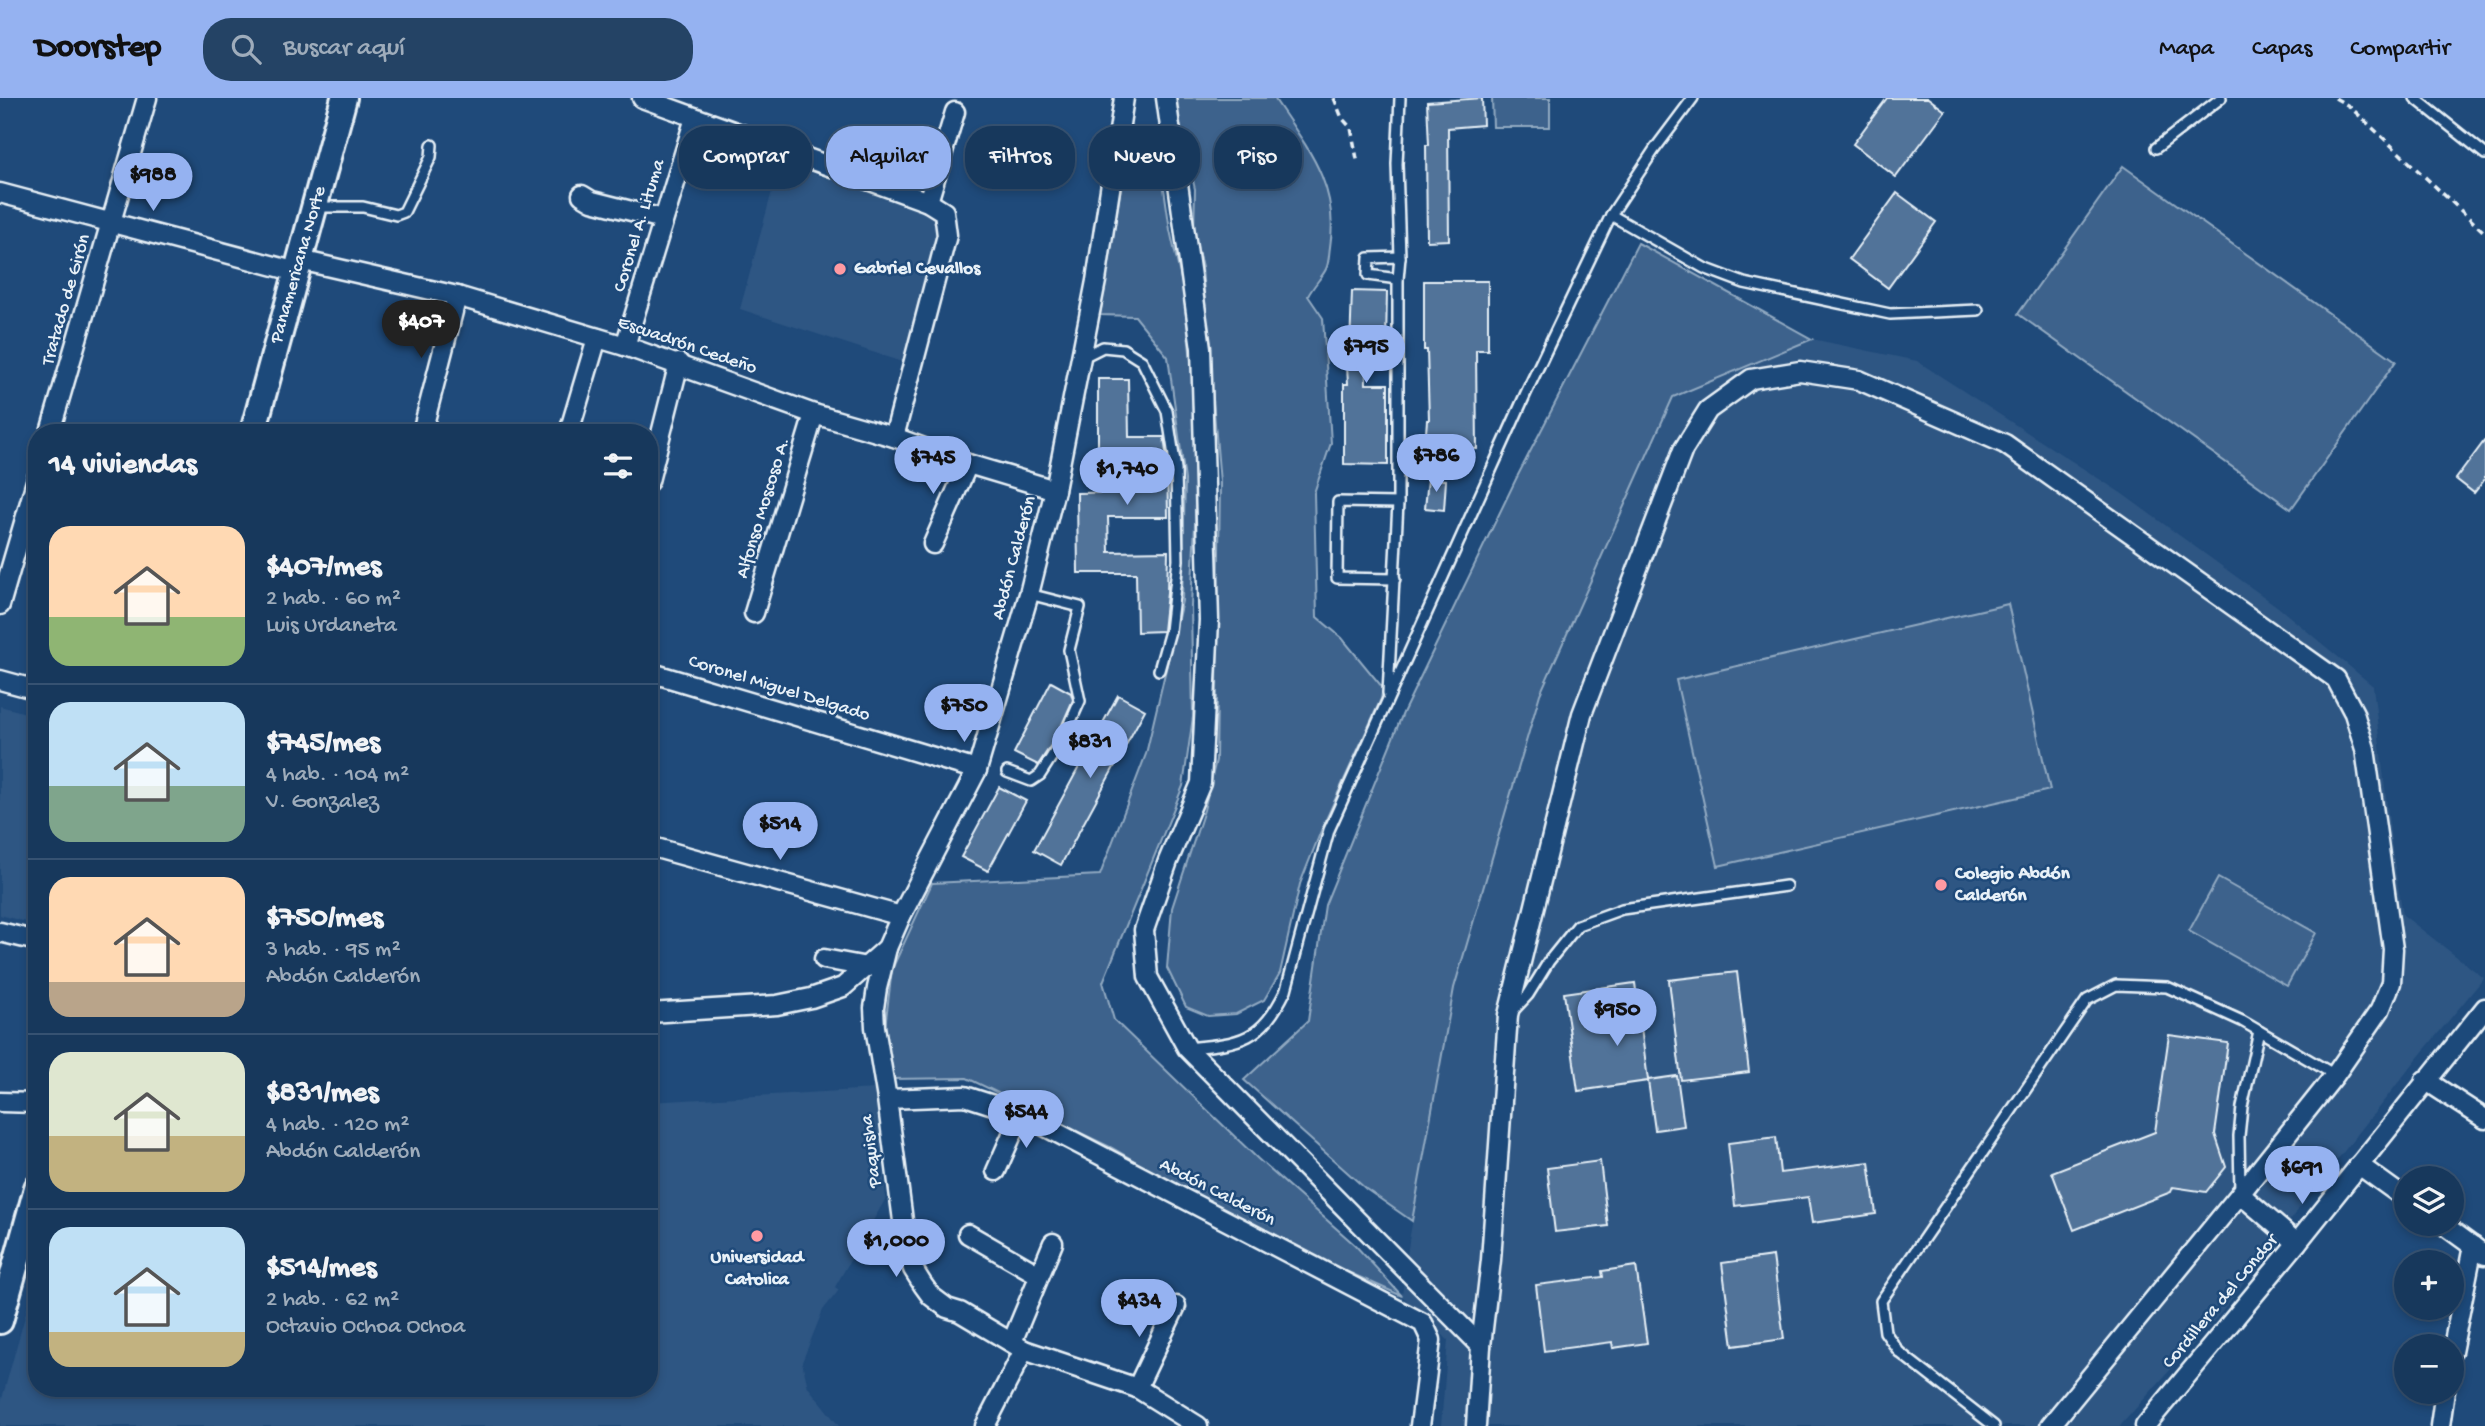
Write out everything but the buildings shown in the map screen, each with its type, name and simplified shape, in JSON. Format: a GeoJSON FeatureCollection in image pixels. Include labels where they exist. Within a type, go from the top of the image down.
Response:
{"type":"FeatureCollection","features":[{"type":"Feature","properties":{"kind":"main road","name":"Panamericana Norte"},"geometry":{"type":"LineString","coordinates":[[255,424],[344,98]]}},
{"type":"Feature","properties":{"kind":"main road"},"geometry":{"type":"LineString","coordinates":[[0,1321],[28,1220]]}},
{"type":"Feature","properties":{"kind":"street","name":"Tratado de Girón"},"geometry":{"type":"LineString","coordinates":[[52,424],[147,98]]}},
{"type":"Feature","properties":{"kind":"street"},"geometry":{"type":"LineString","coordinates":[[642,98],[929,202],[944,212],[947,235],[894,437]]}},
{"type":"Feature","properties":{"kind":"street","name":"Abdón Calderón"},"geometry":{"type":"LineString","coordinates":[[658,1012],[777,1005],[811,998],[843,987],[887,948],[977,770],[1029,594],[1055,490],[1096,281],[1124,98]]}},
{"type":"Feature","properties":{"kind":"street"},"geometry":{"type":"LineString","coordinates":[[1166,98],[1201,348],[1209,620],[1201,783],[1168,861],[1144,930],[1148,978],[1186,1048],[1481,1346]]}},
{"type":"Feature","properties":{"kind":"street"},"geometry":{"type":"LineString","coordinates":[[929,202],[955,112]]}},
{"type":"Feature","properties":{"kind":"street","name":"Coronel A. Lituma"},"geometry":{"type":"LineString","coordinates":[[625,346],[695,118]]}},
{"type":"Feature","properties":{"kind":"street","name":"Escuadrón Cedeño"},"geometry":{"type":"LineString","coordinates":[[0,193],[298,266],[457,296],[679,363],[814,414],[894,437],[968,464],[1055,490]]}},
{"type":"Feature","properties":{"kind":"street"},"geometry":{"type":"LineString","coordinates":[[582,195],[592,201],[663,219]]}},
{"type":"Feature","properties":{"kind":"street"},"geometry":{"type":"LineString","coordinates":[[424,424],[457,296]]}},
{"type":"Feature","properties":{"kind":"street"},"geometry":{"type":"LineString","coordinates":[[571,424],[597,338]]}},
{"type":"Feature","properties":{"kind":"street"},"geometry":{"type":"LineString","coordinates":[[658,446],[679,363]]}},
{"type":"Feature","properties":{"kind":"street"},"geometry":{"type":"LineString","coordinates":[[1476,1426],[1508,1015],[1582,715],[1683,450],[1708,410],[1751,379],[1800,371],[1859,380],[2005,444],[2336,679],[2354,713],[2365,749],[2393,949],[2391,983],[2380,1010],[2335,1075],[2050,1426]]}},
{"type":"Feature","properties":{"kind":"street","name":"Alfonso Moscoso A."},"geometry":{"type":"LineString","coordinates":[[754,613],[814,414]]}},
{"type":"Feature","properties":{"kind":"street"},"geometry":{"type":"LineString","coordinates":[[933,544],[968,464]]}},
{"type":"Feature","properties":{"kind":"street"},"geometry":{"type":"LineString","coordinates":[[0,605],[28,509]]}},
{"type":"Feature","properties":{"kind":"street","name":"Coronel Miguel Delgado"},"geometry":{"type":"LineString","coordinates":[[658,675],[977,770]]}},
{"type":"Feature","properties":{"kind":"street"},"geometry":{"type":"LineString","coordinates":[[0,680],[28,688]]}},
{"type":"Feature","properties":{"kind":"street"},"geometry":{"type":"LineString","coordinates":[[658,848],[901,916]]}},
{"type":"Feature","properties":{"kind":"street"},"geometry":{"type":"LineString","coordinates":[[0,932],[28,939]]}},
{"type":"Feature","properties":{"kind":"street","name":"Paquisha"},"geometry":{"type":"LineString","coordinates":[[887,948],[874,1007],[905,1236],[913,1269],[931,1296],[947,1308],[960,1311],[1018,1346],[1137,1388],[1198,1426]]}},
{"type":"Feature","properties":{"kind":"street"},"geometry":{"type":"LineString","coordinates":[[824,959],[867,967]]}},
{"type":"Feature","properties":{"kind":"street","name":"Cordillera del Condor"},"geometry":{"type":"LineString","coordinates":[[2145,1426],[2297,1243],[2485,1008]]}},
{"type":"Feature","properties":{"kind":"street"},"geometry":{"type":"LineString","coordinates":[[2425,1080],[2485,1119]]}},
{"type":"Feature","properties":{"kind":"street","name":"Abdón Calderón"},"geometry":{"type":"LineString","coordinates":[[887,1098],[965,1096],[1021,1114],[1423,1323],[1431,1340],[1420,1426]]}},
{"type":"Feature","properties":{"kind":"street"},"geometry":{"type":"LineString","coordinates":[[0,1102],[28,1103]]}},
{"type":"Feature","properties":{"kind":"street"},"geometry":{"type":"LineString","coordinates":[[996,1171],[1021,1114]]}},
{"type":"Feature","properties":{"kind":"street"},"geometry":{"type":"LineString","coordinates":[[2358,1165],[2394,1190]]}},
{"type":"Feature","properties":{"kind":"street"},"geometry":{"type":"LineString","coordinates":[[2240,1194],[2297,1243]]}},
{"type":"Feature","properties":{"kind":"street"},"geometry":{"type":"LineString","coordinates":[[968,1234],[1039,1275]]}},
{"type":"Feature","properties":{"kind":"street"},"geometry":{"type":"LineString","coordinates":[[2457,1334],[2479,1251],[2459,1236]]}},
{"type":"Feature","properties":{"kind":"street"},"geometry":{"type":"LineString","coordinates":[[985,1426],[1018,1346],[1039,1275],[1053,1243]]}},
{"type":"Feature","properties":{"kind":"street"},"geometry":{"type":"LineString","coordinates":[[1137,1388],[1176,1306]]}},
{"type":"Feature","properties":{"kind":"street"},"geometry":{"type":"LineString","coordinates":[[2440,1426],[2443,1404]]}},
{"type":"Feature","properties":{"kind":"lane"},"geometry":{"type":"LineString","coordinates":[[1388,702],[1398,503],[1400,257],[1397,164],[1400,98]]}},
{"type":"Feature","properties":{"kind":"lane"},"geometry":{"type":"LineString","coordinates":[[1186,1048],[1223,1045],[1249,1036],[1266,1025],[1275,1013],[1286,990],[1329,830],[1526,393],[1611,215],[1693,98]]}},
{"type":"Feature","properties":{"kind":"lane"},"geometry":{"type":"LineString","coordinates":[[2157,148],[2221,98]]}},
{"type":"Feature","properties":{"kind":"lane"},"geometry":{"type":"LineString","coordinates":[[2415,98],[2485,154]]}},
{"type":"Feature","properties":{"kind":"lane"},"geometry":{"type":"LineString","coordinates":[[316,206],[363,207],[396,215],[404,212],[431,157],[432,145]]}},
{"type":"Feature","properties":{"kind":"lane"},"geometry":{"type":"LineString","coordinates":[[1611,215],[1704,268],[1744,283],[1890,314],[1978,310]]}},
{"type":"Feature","properties":{"kind":"lane"},"geometry":{"type":"LineString","coordinates":[[1398,279],[1368,275],[1369,258],[1400,257]]}},
{"type":"Feature","properties":{"kind":"lane"},"geometry":{"type":"LineString","coordinates":[[1081,358],[1103,347],[1123,349],[1142,361],[1167,411],[1176,469],[1178,560],[1170,631],[1159,670]]}},
{"type":"Feature","properties":{"kind":"lane"},"geometry":{"type":"LineString","coordinates":[[1395,579],[1336,578],[1338,502],[1398,503]]}},
{"type":"Feature","properties":{"kind":"lane"},"geometry":{"type":"LineString","coordinates":[[1007,772],[1031,781],[1040,775],[1063,739],[1080,701],[1069,650],[1080,607],[1029,594]]}},
{"type":"Feature","properties":{"kind":"lane"},"geometry":{"type":"LineString","coordinates":[[1508,1015],[1528,995],[1549,961],[1578,925],[1622,909],[1786,886]]}},
{"type":"Feature","properties":{"kind":"lane"},"geometry":{"type":"LineString","coordinates":[[1994,1426],[1899,1352],[1885,1332],[1881,1301],[2087,1000],[2116,985],[2167,987],[2259,1031],[2335,1075]]}},
{"type":"Feature","properties":{"kind":"lane"},"geometry":{"type":"LineString","coordinates":[[2240,1194],[2239,1136],[2259,1031]]}},
{"type":"Feature","properties":{"kind":"path"},"geometry":{"type":"LineString","coordinates":[[1334,98],[1342,118],[1351,128],[1358,164]]}},
{"type":"Feature","properties":{"kind":"path"},"geometry":{"type":"LineString","coordinates":[[2335,98],[2348,106],[2485,233]]}},
{"type":"Feature","properties":{"kind":"shaded area"},"geometry":{"type":"Polygon","coordinates":[[[1174,98],[1274,98],[1292,126],[1214,126],[1214,189],[1302,189],[1302,141],[1318,167],[1325,185],[1332,225],[1328,261],[1325,272],[1308,296],[1323,318],[1331,443],[1314,493],[1317,617],[1342,638],[1383,688],[1381,699],[1323,826],[1300,884],[1280,973],[1264,1000],[1236,1014],[1208,1016],[1186,1007],[1167,968],[1172,908],[1204,810],[1216,760],[1220,483],[1202,268],[1194,232],[1195,189],[1200,189],[1200,126],[1180,126],[1174,98]]]}},
{"type":"Feature","properties":{"kind":"shaded area"},"geometry":{"type":"Polygon","coordinates":[[[1492,98],[1550,98],[1550,127],[1493,127],[1492,98]]]}},
{"type":"Feature","properties":{"kind":"shaded area"},"geometry":{"type":"Polygon","coordinates":[[[2123,166],[2396,361],[2291,509],[2018,314],[2123,166]]]}},
{"type":"Feature","properties":{"kind":"shaded area","name":"Gabriel Cevallos"},"geometry":{"type":"Polygon","coordinates":[[[812,173],[826,178],[826,189],[857,189],[926,213],[938,220],[940,230],[903,362],[740,309],[773,189],[812,189],[812,173]]]}},
{"type":"Feature","properties":{"kind":"shaded area"},"geometry":{"type":"Polygon","coordinates":[[[1121,189],[1164,189],[1183,288],[1194,388],[1195,524],[1191,606],[1193,717],[1183,786],[1103,982],[1114,1020],[1258,1159],[1355,1245],[1402,1296],[1254,1230],[1112,1148],[967,1078],[889,1079],[884,1036],[892,969],[932,883],[1100,875],[1146,754],[1182,601],[1185,480],[1168,357],[1135,316],[1100,315],[1121,189]]]}},
{"type":"Feature","properties":{"kind":"shaded area"},"geometry":{"type":"Polygon","coordinates":[[[1638,243],[1812,339],[1673,397],[1540,694],[1454,988],[1412,1221],[1366,1189],[1244,1080],[1308,1021],[1325,905],[1403,713],[1516,479],[1638,243]]]}},
{"type":"Feature","properties":{"kind":"shaded area","name":"Colegio Abdón Calderón"},"geometry":{"type":"Polygon","coordinates":[[[1812,339],[1917,361],[2121,493],[2278,607],[2373,686],[2393,856],[2403,915],[2484,978],[2293,1216],[2222,1312],[2120,1426],[1441,1426],[1448,1340],[1402,1296],[1409,1241],[1454,988],[1540,694],[1673,397],[1812,339]]]}},
{"type":"Feature","properties":{"kind":"shaded area"},"geometry":{"type":"Polygon","coordinates":[[[2008,604],[2050,790],[1718,866],[1676,680],[2008,604]]]}},
{"type":"Feature","properties":{"kind":"shaded area"},"geometry":{"type":"Polygon","coordinates":[[[0,706],[28,714],[28,923],[0,915],[0,706]]]}},
{"type":"Feature","properties":{"kind":"shaded area"},"geometry":{"type":"Polygon","coordinates":[[[2218,878],[2316,933],[2287,986],[2189,931],[2218,878]]]}},
{"type":"Feature","properties":{"kind":"shaded area","name":"Universidad Catolica"},"geometry":{"type":"Polygon","coordinates":[[[875,1089],[886,1198],[835,1287],[839,1290],[823,1310],[802,1362],[808,1387],[839,1426],[0,1426],[0,1406],[28,1305],[28,1397],[658,1397],[658,1101],[875,1089]]]}},
{"type":"Feature","properties":{"kind":"place","name":"Gabriel Cevallos"},"geometry":{"type":"Point","coordinates":[840,269]}},
{"type":"Feature","properties":{"kind":"place","name":"Colegio Abdón Calderón"},"geometry":{"type":"Point","coordinates":[1941,885]}},
{"type":"Feature","properties":{"kind":"place","name":"Universidad Catolica"},"geometry":{"type":"Point","coordinates":[757,1236]}}]}
